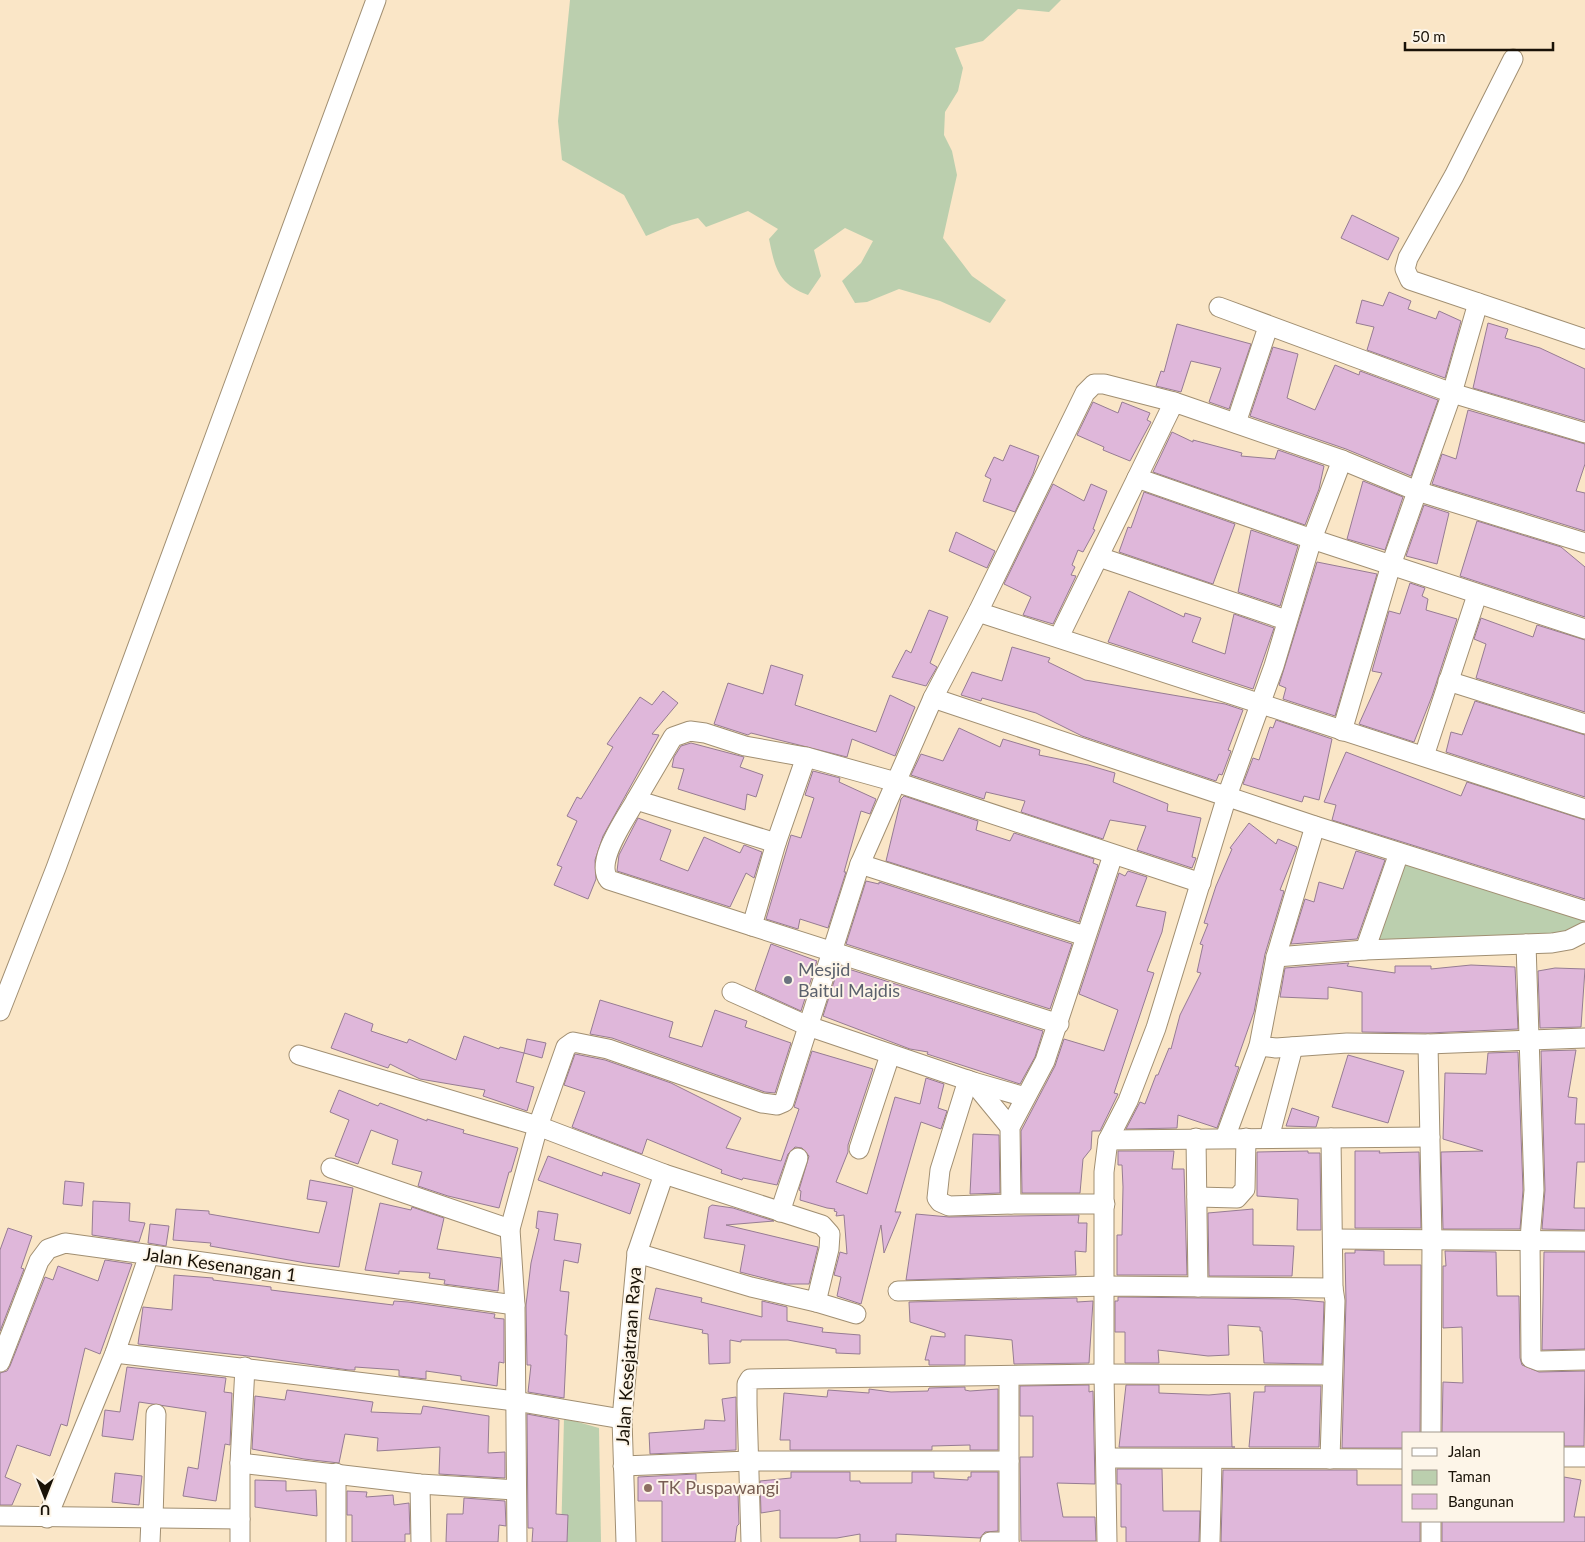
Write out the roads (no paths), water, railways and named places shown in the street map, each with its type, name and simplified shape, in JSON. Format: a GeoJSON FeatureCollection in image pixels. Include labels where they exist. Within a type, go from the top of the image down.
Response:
{"type":"FeatureCollection","features":[{"type":"Feature","properties":{"kind":"street"},"geometry":{"type":"LineString","coordinates":[[0,1011],[59,858],[376,0]]}},
{"type":"Feature","properties":{"kind":"street"},"geometry":{"type":"LineString","coordinates":[[1513,59],[1454,176],[1408,258],[1405,269],[1410,280],[1585,339]]}},
{"type":"Feature","properties":{"kind":"street"},"geometry":{"type":"LineString","coordinates":[[1342,731],[1391,566],[1452,393],[1478,303]]}},
{"type":"Feature","properties":{"kind":"street"},"geometry":{"type":"LineString","coordinates":[[1219,307],[1268,327],[1452,393],[1585,433]]}},
{"type":"Feature","properties":{"kind":"street"},"geometry":{"type":"LineString","coordinates":[[1236,423],[1268,327]]}},
{"type":"Feature","properties":{"kind":"street"},"geometry":{"type":"LineString","coordinates":[[516,1542],[515,1305],[510,1229],[538,1126],[566,1047],[573,1042],[608,1049],[769,1105],[777,1105],[784,1102],[860,864],[933,698],[978,612],[1088,388],[1094,384],[1104,384],[1174,402],[1342,460],[1417,491],[1585,543]]}},
{"type":"Feature","properties":{"kind":"street"},"geometry":{"type":"LineString","coordinates":[[1059,637],[1174,402]]}},
{"type":"Feature","properties":{"kind":"street"},"geometry":{"type":"LineString","coordinates":[[1106,1542],[1104,1172],[1108,1140],[1128,1101],[1156,1028],[1227,796],[1261,703],[1312,539],[1342,460]]}},
{"type":"Feature","properties":{"kind":"street"},"geometry":{"type":"LineString","coordinates":[[1137,478],[1477,595],[1585,629]]}},
{"type":"Feature","properties":{"kind":"street"},"geometry":{"type":"LineString","coordinates":[[1099,557],[1286,620]]}},
{"type":"Feature","properties":{"kind":"street"},"geometry":{"type":"LineString","coordinates":[[1424,756],[1477,595]]}},
{"type":"Feature","properties":{"kind":"street"},"geometry":{"type":"LineString","coordinates":[[978,612],[1585,809]]}},
{"type":"Feature","properties":{"kind":"street"},"geometry":{"type":"LineString","coordinates":[[1448,681],[1585,724]]}},
{"type":"Feature","properties":{"kind":"street"},"geometry":{"type":"LineString","coordinates":[[933,698],[1314,826],[1585,911]]}},
{"type":"Feature","properties":{"kind":"street"},"geometry":{"type":"LineString","coordinates":[[1058,1024],[609,880],[604,874],[604,866],[610,848],[666,746],[673,737],[690,731],[705,733],[745,746],[806,757],[896,782],[1201,883]]}},
{"type":"Feature","properties":{"kind":"street"},"geometry":{"type":"LineString","coordinates":[[752,926],[776,843],[806,757]]}},
{"type":"Feature","properties":{"kind":"street"},"geometry":{"type":"LineString","coordinates":[[636,800],[776,843]]}},
{"type":"Feature","properties":{"kind":"street"},"geometry":{"type":"LineString","coordinates":[[1225,1138],[1259,1046],[1276,957],[1314,826]]}},
{"type":"Feature","properties":{"kind":"street"},"geometry":{"type":"LineString","coordinates":[[1365,950],[1399,853]]}},
{"type":"Feature","properties":{"kind":"street"},"geometry":{"type":"LineString","coordinates":[[1011,1204],[1010,1127],[1025,1097],[1037,1080],[1058,1024],[1085,936],[1113,855]]}},
{"type":"Feature","properties":{"kind":"street"},"geometry":{"type":"LineString","coordinates":[[860,864],[1085,936]]}},
{"type":"Feature","properties":{"kind":"street"},"geometry":{"type":"LineString","coordinates":[[1276,957],[1365,950],[1552,944],[1569,940],[1585,932]]}},
{"type":"Feature","properties":{"kind":"street"},"geometry":{"type":"LineString","coordinates":[[1526,944],[1534,1190],[1530,1239],[1531,1358],[1539,1361],[1585,1360]]}},
{"type":"Feature","properties":{"kind":"street"},"geometry":{"type":"LineString","coordinates":[[732,992],[808,1026],[890,1055],[1025,1097]]}},
{"type":"Feature","properties":{"kind":"street"},"geometry":{"type":"LineString","coordinates":[[1259,1046],[1428,1044],[1585,1038]]}},
{"type":"Feature","properties":{"kind":"street"},"geometry":{"type":"LineString","coordinates":[[1428,1044],[1432,1240],[1431,1432]]}},
{"type":"Feature","properties":{"kind":"street"},"geometry":{"type":"LineString","coordinates":[[1269,1138],[1293,1047]]}},
{"type":"Feature","properties":{"kind":"street"},"geometry":{"type":"LineString","coordinates":[[299,1055],[538,1126],[664,1174],[822,1225],[830,1234],[829,1249],[816,1302]]}},
{"type":"Feature","properties":{"kind":"street"},"geometry":{"type":"LineString","coordinates":[[859,1149],[890,1055]]}},
{"type":"Feature","properties":{"kind":"street"},"geometry":{"type":"LineString","coordinates":[[970,1081],[940,1170],[937,1198],[940,1202],[949,1206],[1105,1204]]}},
{"type":"Feature","properties":{"kind":"street"},"geometry":{"type":"LineString","coordinates":[[970,1081],[1010,1127]]}},
{"type":"Feature","properties":{"kind":"street"},"geometry":{"type":"LineString","coordinates":[[1108,1140],[1430,1137]]}},
{"type":"Feature","properties":{"kind":"street"},"geometry":{"type":"LineString","coordinates":[[1196,1138],[1198,1287]]}},
{"type":"Feature","properties":{"kind":"street"},"geometry":{"type":"LineString","coordinates":[[1196,1197],[1238,1198],[1242,1194],[1245,1189],[1246,1138]]}},
{"type":"Feature","properties":{"kind":"street"},"geometry":{"type":"LineString","coordinates":[[1330,1459],[1334,1301],[1332,1288],[1334,1239],[1331,1138]]}},
{"type":"Feature","properties":{"kind":"street"},"geometry":{"type":"LineString","coordinates":[[780,1212],[798,1158]]}},
{"type":"Feature","properties":{"kind":"street"},"geometry":{"type":"LineString","coordinates":[[332,1168],[510,1229]]}},
{"type":"Feature","properties":{"kind":"street","name":"Jalan Kesejatraan Raya"},"geometry":{"type":"LineString","coordinates":[[626,1542],[622,1419],[637,1253],[664,1174]]}},
{"type":"Feature","properties":{"kind":"street"},"geometry":{"type":"LineString","coordinates":[[1334,1239],[1530,1239],[1585,1241]]}},
{"type":"Feature","properties":{"kind":"street","name":"Jalan Kesenangan 1"},"geometry":{"type":"LineString","coordinates":[[0,1362],[39,1261],[48,1249],[65,1243],[515,1305]]}},
{"type":"Feature","properties":{"kind":"street"},"geometry":{"type":"LineString","coordinates":[[637,1253],[751,1287],[816,1302],[856,1314]]}},
{"type":"Feature","properties":{"kind":"street"},"geometry":{"type":"LineString","coordinates":[[47,1518],[115,1353],[148,1255]]}},
{"type":"Feature","properties":{"kind":"street"},"geometry":{"type":"LineString","coordinates":[[898,1291],[1105,1286],[1332,1288]]}},
{"type":"Feature","properties":{"kind":"street"},"geometry":{"type":"LineString","coordinates":[[115,1353],[515,1400],[622,1419]]}},
{"type":"Feature","properties":{"kind":"street"},"geometry":{"type":"LineString","coordinates":[[240,1542],[240,1463],[245,1367]]}},
{"type":"Feature","properties":{"kind":"street"},"geometry":{"type":"LineString","coordinates":[[751,1542],[747,1393],[750,1379],[1104,1374],[1332,1375]]}},
{"type":"Feature","properties":{"kind":"street"},"geometry":{"type":"LineString","coordinates":[[990,1542],[1009,1542],[1009,1376]]}},
{"type":"Feature","properties":{"kind":"street"},"geometry":{"type":"LineString","coordinates":[[150,1542],[156,1414]]}},
{"type":"Feature","properties":{"kind":"street"},"geometry":{"type":"LineString","coordinates":[[1565,1458],[1585,1457]]}},
{"type":"Feature","properties":{"kind":"street"},"geometry":{"type":"LineString","coordinates":[[1106,1458],[1212,1460],[1402,1459]]}},
{"type":"Feature","properties":{"kind":"street"},"geometry":{"type":"LineString","coordinates":[[1210,1542],[1212,1460]]}},
{"type":"Feature","properties":{"kind":"street"},"geometry":{"type":"LineString","coordinates":[[623,1466],[749,1461],[1009,1461]]}},
{"type":"Feature","properties":{"kind":"street"},"geometry":{"type":"LineString","coordinates":[[240,1463],[420,1484],[516,1490]]}},
{"type":"Feature","properties":{"kind":"street"},"geometry":{"type":"LineString","coordinates":[[336,1473],[336,1542]]}},
{"type":"Feature","properties":{"kind":"street"},"geometry":{"type":"LineString","coordinates":[[420,1484],[421,1542]]}},
{"type":"Feature","properties":{"kind":"street"},"geometry":{"type":"LineString","coordinates":[[0,1516],[240,1519]]}},
{"type":"Feature","properties":{"kind":"street"},"geometry":{"type":"LineString","coordinates":[[1431,1522],[1431,1542]]}},
{"type":"Feature","properties":{"kind":"place","name":"Mesjid Baitul Majdis"},"geometry":{"type":"Point","coordinates":[788,980]}},
{"type":"Feature","properties":{"kind":"place","name":"TK Puspawangi"},"geometry":{"type":"Point","coordinates":[648,1488]}}]}
